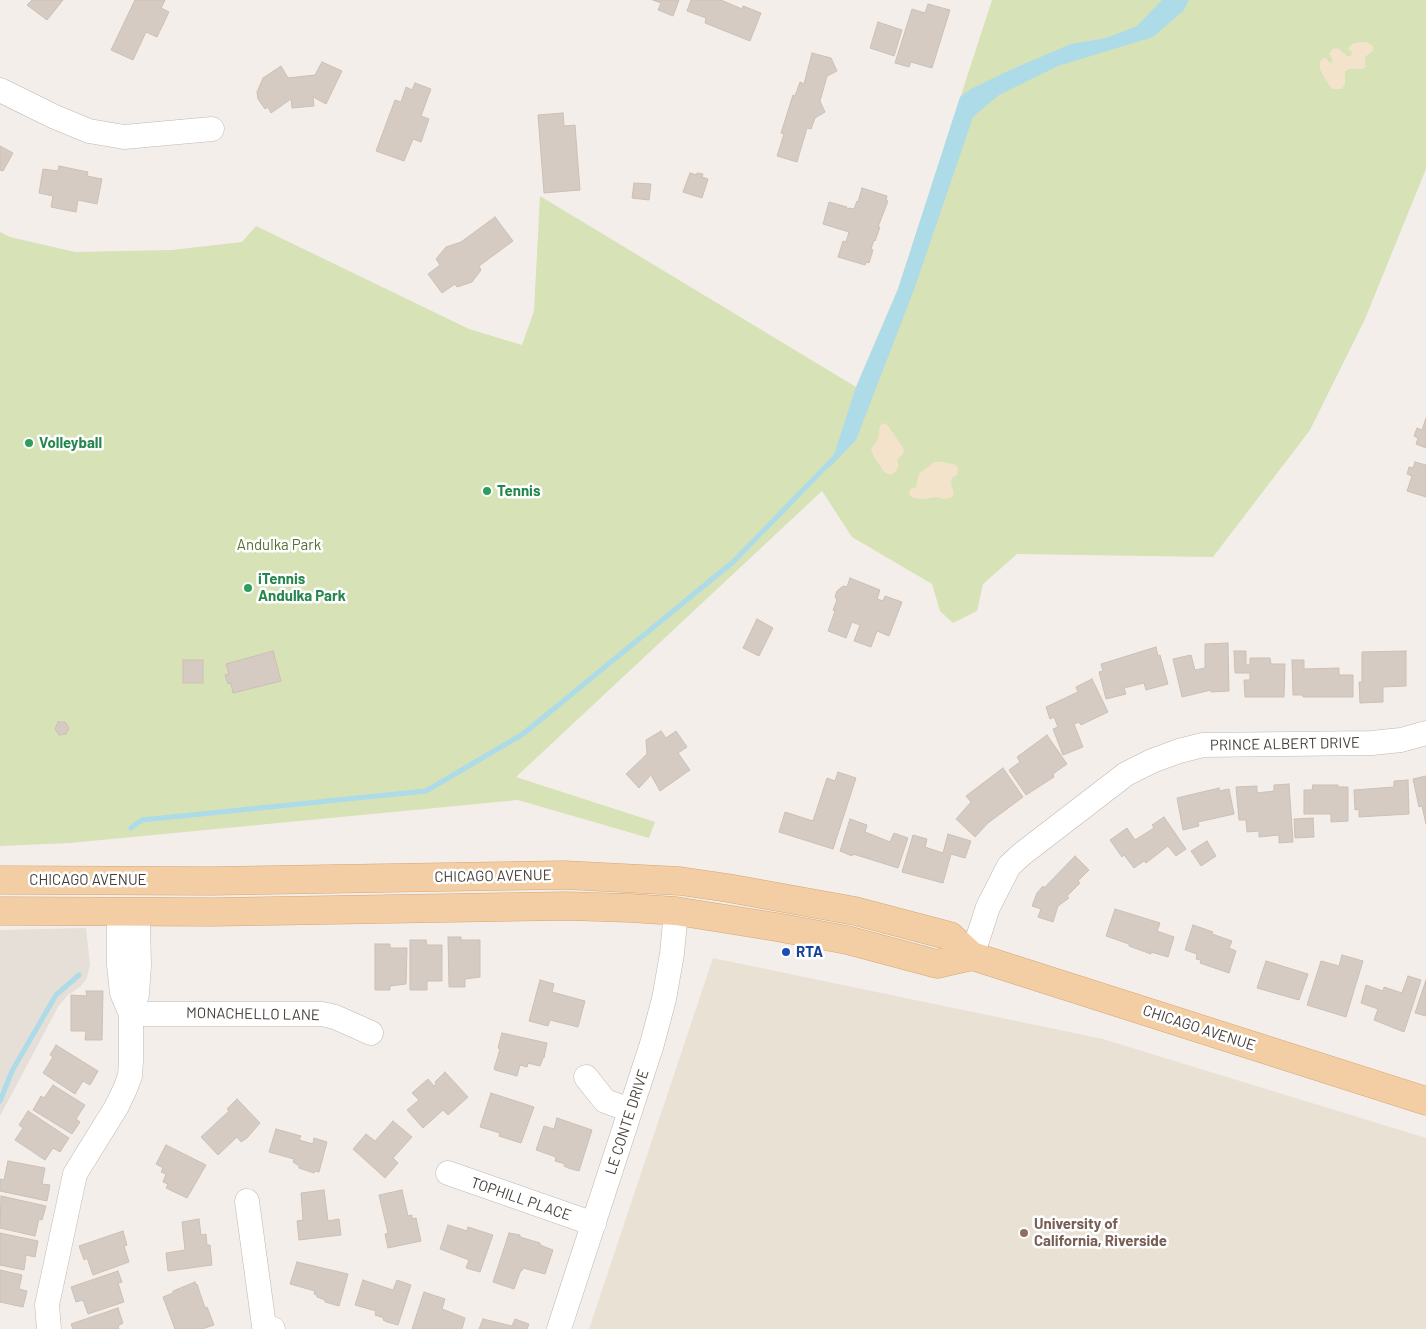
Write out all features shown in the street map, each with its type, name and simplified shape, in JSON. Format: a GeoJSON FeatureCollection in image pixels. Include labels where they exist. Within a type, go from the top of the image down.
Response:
{"type":"FeatureCollection","features":[{"type":"Feature","properties":{"kind":"main road","name":"CHICAGO AVENUE"},"geometry":{"type":"LineString","coordinates":[[0,880],[230,881],[564,875],[631,877],[721,886],[855,911],[950,936],[972,956],[1426,1100]]}},
{"type":"Feature","properties":{"kind":"main road"},"geometry":{"type":"LineString","coordinates":[[631,877],[664,900],[676,911],[685,900],[700,896],[795,910],[810,902]]}},
{"type":"Feature","properties":{"kind":"main road","name":"CHICAGO AVENUE"},"geometry":{"type":"LineString","coordinates":[[0,911],[213,912],[566,906],[676,911],[847,940],[937,964],[972,956]]}},
{"type":"Feature","properties":{"kind":"street"},"geometry":{"type":"LineString","coordinates":[[0,90],[55,117],[89,131],[124,138],[212,129]]}},
{"type":"Feature","properties":{"kind":"street","name":"PRINCE ALBERT DRIVE"},"geometry":{"type":"LineString","coordinates":[[972,956],[988,907],[1010,866],[1022,854],[1126,774],[1152,761],[1203,745],[1372,743],[1401,740],[1426,733]]}},
{"type":"Feature","properties":{"kind":"street"},"geometry":{"type":"LineString","coordinates":[[42,1327],[75,1174],[125,1090],[130,1076],[131,1014],[122,994],[119,966],[120,923],[128,911]]}},
{"type":"Feature","properties":{"kind":"street","name":"LE CONTE DRIVE"},"geometry":{"type":"LineString","coordinates":[[559,1329],[652,1044],[664,999],[672,954],[676,911]]}},
{"type":"Feature","properties":{"kind":"street","name":"MONACHELLO LANE"},"geometry":{"type":"LineString","coordinates":[[131,1014],[322,1014],[335,1017],[371,1033]]}},
{"type":"Feature","properties":{"kind":"street"},"geometry":{"type":"LineString","coordinates":[[586,1077],[605,1101],[630,1110]]}},
{"type":"Feature","properties":{"kind":"street","name":"TOPHILL PLACE"},"geometry":{"type":"LineString","coordinates":[[448,1173],[594,1224]]}},
{"type":"Feature","properties":{"kind":"street"},"geometry":{"type":"LineString","coordinates":[[247,1201],[264,1326],[273,1329]]}},
{"type":"Feature","properties":{"kind":"shaded area"},"geometry":{"type":"Polygon","coordinates":[[[86,928],[90,964],[87,978],[58,1007],[0,1116],[0,930],[86,928]]]}},
{"type":"Feature","properties":{"kind":"shaded area","name":"University of California, Riverside"},"geometry":{"type":"Polygon","coordinates":[[[713,958],[1103,1039],[1426,1138],[1426,1329],[589,1329],[713,958]]]}},
{"type":"Feature","properties":{"kind":"green space","name":"Andulka Park"},"geometry":{"type":"Polygon","coordinates":[[[992,0],[1426,0],[1426,169],[1365,319],[1310,430],[1213,557],[1017,554],[983,584],[977,611],[953,623],[940,611],[932,584],[852,537],[822,491],[516,777],[655,822],[649,838],[518,800],[70,843],[0,846],[0,232],[10,237],[75,252],[172,250],[242,242],[256,226],[469,329],[522,345],[534,311],[540,196],[856,387],[898,289],[992,0]]]}},
{"type":"Feature","properties":{"kind":"sand"},"geometry":{"type":"Polygon","coordinates":[[[1367,42],[1373,46],[1373,51],[1365,57],[1366,66],[1363,69],[1345,71],[1345,84],[1342,89],[1332,89],[1320,69],[1320,62],[1323,58],[1326,58],[1332,63],[1329,54],[1332,49],[1338,48],[1347,56],[1351,56],[1352,52],[1348,49],[1352,44],[1367,42]]]}},
{"type":"Feature","properties":{"kind":"sand"},"geometry":{"type":"Polygon","coordinates":[[[886,423],[904,449],[903,454],[897,460],[899,465],[896,472],[890,475],[884,472],[871,449],[878,439],[880,425],[886,423]]]}},
{"type":"Feature","properties":{"kind":"sand"},"geometry":{"type":"Polygon","coordinates":[[[934,462],[956,465],[958,468],[957,475],[952,478],[951,483],[954,494],[951,498],[944,499],[937,497],[913,498],[909,494],[910,489],[916,487],[919,474],[934,462]]]}},
{"type":"Feature","properties":{"kind":"water"},"geometry":{"type":"Polygon","coordinates":[[[1162,0],[1189,0],[1184,10],[1153,37],[1058,66],[999,95],[973,117],[915,287],[856,440],[830,467],[856,387],[898,289],[960,97],[971,89],[1010,70],[1071,44],[1106,38],[1137,26],[1162,0]]]}},
{"type":"Feature","properties":{"kind":"building"},"geometry":{"type":"Polygon","coordinates":[[[32,0],[63,0],[47,20],[27,5],[32,0]]]}},
{"type":"Feature","properties":{"kind":"building"},"geometry":{"type":"Polygon","coordinates":[[[135,0],[165,0],[161,8],[169,12],[157,37],[146,32],[133,60],[111,50],[135,0]]]}},
{"type":"Feature","properties":{"kind":"building"},"geometry":{"type":"Polygon","coordinates":[[[653,0],[679,0],[673,16],[658,10],[661,3],[653,0]]]}},
{"type":"Feature","properties":{"kind":"building"},"geometry":{"type":"Polygon","coordinates":[[[691,0],[721,0],[742,9],[743,6],[761,13],[750,41],[705,23],[706,18],[687,11],[691,0]]]}},
{"type":"Feature","properties":{"kind":"building"},"geometry":{"type":"Polygon","coordinates":[[[928,4],[950,10],[932,68],[911,62],[909,67],[895,63],[912,9],[925,13],[928,4]]]}},
{"type":"Feature","properties":{"kind":"building"},"geometry":{"type":"Polygon","coordinates":[[[878,22],[902,30],[894,56],[870,48],[878,22]]]}},
{"type":"Feature","properties":{"kind":"building"},"geometry":{"type":"Polygon","coordinates":[[[812,53],[831,58],[837,71],[827,76],[820,101],[825,112],[815,118],[811,129],[807,128],[797,162],[777,156],[784,134],[781,133],[793,95],[795,96],[800,82],[804,84],[812,53]]]}},
{"type":"Feature","properties":{"kind":"building"},"geometry":{"type":"Polygon","coordinates":[[[322,62],[342,71],[326,104],[313,97],[314,106],[292,108],[291,99],[271,113],[268,107],[265,109],[258,99],[257,92],[263,78],[281,66],[288,78],[315,75],[322,62]]]}},
{"type":"Feature","properties":{"kind":"building"},"geometry":{"type":"Polygon","coordinates":[[[415,83],[431,89],[421,116],[429,119],[421,142],[413,139],[404,161],[376,151],[395,100],[401,102],[406,87],[412,90],[415,83]]]}},
{"type":"Feature","properties":{"kind":"building"},"geometry":{"type":"Polygon","coordinates":[[[563,113],[564,126],[575,125],[580,190],[544,193],[538,115],[563,113]]]}},
{"type":"Feature","properties":{"kind":"building"},"geometry":{"type":"Polygon","coordinates":[[[0,146],[13,153],[3,171],[0,170],[0,146]]]}},
{"type":"Feature","properties":{"kind":"building"},"geometry":{"type":"Polygon","coordinates":[[[59,166],[88,172],[87,176],[102,179],[97,204],[78,200],[76,212],[51,207],[53,196],[39,193],[43,169],[58,171],[59,166]]]}},
{"type":"Feature","properties":{"kind":"building"},"geometry":{"type":"Polygon","coordinates":[[[690,173],[703,174],[702,177],[708,179],[702,198],[683,192],[690,173]]]}},
{"type":"Feature","properties":{"kind":"building"},"geometry":{"type":"Polygon","coordinates":[[[634,183],[651,184],[649,200],[632,198],[634,183]]]}},
{"type":"Feature","properties":{"kind":"building"},"geometry":{"type":"Polygon","coordinates":[[[862,188],[887,196],[886,200],[888,201],[871,249],[873,250],[869,263],[866,262],[865,265],[838,257],[843,241],[846,242],[849,232],[823,224],[829,202],[847,207],[846,209],[854,209],[862,188]]]}},
{"type":"Feature","properties":{"kind":"building"},"geometry":{"type":"Polygon","coordinates":[[[495,217],[513,241],[479,266],[481,270],[472,282],[457,287],[455,284],[442,293],[428,274],[440,265],[436,259],[446,247],[461,242],[495,217]]]}},
{"type":"Feature","properties":{"kind":"building"},"geometry":{"type":"Polygon","coordinates":[[[1426,418],[1426,448],[1416,444],[1418,438],[1414,436],[1417,428],[1422,430],[1426,418]]]}},
{"type":"Feature","properties":{"kind":"building"},"geometry":{"type":"Polygon","coordinates":[[[1415,462],[1426,465],[1426,497],[1407,491],[1412,476],[1407,474],[1409,467],[1413,468],[1415,462]]]}},
{"type":"Feature","properties":{"kind":"building"},"geometry":{"type":"Polygon","coordinates":[[[850,578],[880,590],[877,599],[883,601],[885,596],[902,602],[889,636],[877,631],[871,647],[854,641],[860,625],[852,622],[846,638],[828,631],[835,611],[833,610],[837,600],[835,597],[837,591],[843,586],[847,587],[850,578]]]}},
{"type":"Feature","properties":{"kind":"building"},"geometry":{"type":"Polygon","coordinates":[[[757,619],[773,628],[759,656],[743,648],[757,619]]]}},
{"type":"Feature","properties":{"kind":"building"},"geometry":{"type":"Polygon","coordinates":[[[1228,643],[1229,691],[1211,692],[1211,690],[1182,697],[1173,659],[1191,655],[1195,670],[1205,668],[1205,644],[1228,643]]]}},
{"type":"Feature","properties":{"kind":"building"},"geometry":{"type":"Polygon","coordinates":[[[1156,647],[1168,684],[1146,690],[1144,683],[1124,688],[1126,694],[1106,699],[1099,672],[1103,671],[1101,664],[1156,647]]]}},
{"type":"Feature","properties":{"kind":"building"},"geometry":{"type":"Polygon","coordinates":[[[273,651],[281,681],[233,693],[231,683],[228,684],[225,675],[229,674],[226,664],[273,651]]]}},
{"type":"Feature","properties":{"kind":"building"},"geometry":{"type":"Polygon","coordinates":[[[1234,651],[1246,651],[1246,665],[1250,665],[1250,658],[1270,658],[1271,664],[1285,664],[1284,697],[1245,697],[1244,680],[1250,680],[1250,673],[1235,673],[1234,651]]]}},
{"type":"Feature","properties":{"kind":"building"},"geometry":{"type":"Polygon","coordinates":[[[1406,651],[1406,686],[1383,687],[1383,702],[1360,703],[1359,682],[1362,682],[1362,652],[1406,651]]]}},
{"type":"Feature","properties":{"kind":"building"},"geometry":{"type":"Polygon","coordinates":[[[183,660],[203,660],[203,683],[183,683],[183,660]]]}},
{"type":"Feature","properties":{"kind":"building"},"geometry":{"type":"Polygon","coordinates":[[[1292,660],[1304,660],[1304,669],[1339,668],[1339,675],[1353,675],[1353,697],[1303,697],[1303,695],[1293,695],[1292,660]]]}},
{"type":"Feature","properties":{"kind":"building"},"geometry":{"type":"Polygon","coordinates":[[[1092,679],[1108,712],[1081,725],[1079,722],[1074,724],[1083,747],[1063,755],[1053,729],[1058,727],[1054,717],[1050,719],[1046,707],[1078,692],[1076,687],[1092,679]]]}},
{"type":"Feature","properties":{"kind":"building"},"geometry":{"type":"Polygon","coordinates":[[[58,722],[65,722],[69,728],[66,734],[59,735],[55,729],[58,722]]]}},
{"type":"Feature","properties":{"kind":"building"},"geometry":{"type":"Polygon","coordinates":[[[661,731],[666,738],[676,731],[687,747],[678,753],[690,770],[660,791],[651,775],[639,788],[626,774],[647,754],[646,740],[661,731]]]}},
{"type":"Feature","properties":{"kind":"building"},"geometry":{"type":"Polygon","coordinates":[[[1047,735],[1067,764],[1053,774],[1054,777],[1026,795],[1009,770],[1020,762],[1017,757],[1047,735]]]}},
{"type":"Feature","properties":{"kind":"building"},"geometry":{"type":"Polygon","coordinates":[[[1003,768],[1023,797],[988,823],[975,837],[956,819],[971,802],[966,796],[1003,768]]]}},
{"type":"Feature","properties":{"kind":"building"},"geometry":{"type":"Polygon","coordinates":[[[838,772],[856,778],[833,849],[779,832],[785,812],[813,821],[827,778],[835,781],[838,772]]]}},
{"type":"Feature","properties":{"kind":"building"},"geometry":{"type":"Polygon","coordinates":[[[1426,776],[1426,824],[1422,806],[1419,807],[1413,779],[1426,776]]]}},
{"type":"Feature","properties":{"kind":"building"},"geometry":{"type":"Polygon","coordinates":[[[1408,780],[1409,814],[1359,817],[1359,809],[1355,810],[1354,790],[1394,787],[1394,781],[1408,780]]]}},
{"type":"Feature","properties":{"kind":"building"},"geometry":{"type":"Polygon","coordinates":[[[1289,784],[1293,842],[1279,843],[1279,835],[1259,837],[1259,831],[1247,832],[1246,820],[1239,820],[1236,787],[1257,786],[1257,793],[1274,791],[1274,785],[1289,784]]]}},
{"type":"Feature","properties":{"kind":"building"},"geometry":{"type":"Polygon","coordinates":[[[1313,785],[1348,787],[1348,821],[1331,822],[1331,814],[1304,814],[1304,790],[1312,790],[1313,785]]]}},
{"type":"Feature","properties":{"kind":"building"},"geometry":{"type":"Polygon","coordinates":[[[1219,788],[1219,791],[1229,789],[1234,814],[1198,822],[1199,826],[1183,830],[1177,798],[1219,788]]]}},
{"type":"Feature","properties":{"kind":"building"},"geometry":{"type":"Polygon","coordinates":[[[1164,817],[1186,849],[1176,856],[1168,846],[1146,863],[1144,861],[1134,868],[1124,855],[1122,857],[1110,840],[1127,828],[1135,840],[1154,828],[1152,825],[1164,817]]]}},
{"type":"Feature","properties":{"kind":"building"},"geometry":{"type":"Polygon","coordinates":[[[1313,818],[1314,837],[1295,838],[1294,819],[1313,818]]]}},
{"type":"Feature","properties":{"kind":"building"},"geometry":{"type":"Polygon","coordinates":[[[850,819],[867,825],[865,832],[890,842],[894,833],[908,838],[898,868],[840,851],[850,819]]]}},
{"type":"Feature","properties":{"kind":"building"},"geometry":{"type":"Polygon","coordinates":[[[948,834],[971,841],[965,858],[951,854],[943,883],[902,872],[913,835],[927,839],[925,847],[943,853],[948,834]]]}},
{"type":"Feature","properties":{"kind":"building"},"geometry":{"type":"Polygon","coordinates":[[[1207,841],[1216,856],[1201,866],[1191,851],[1207,841]]]}},
{"type":"Feature","properties":{"kind":"building"},"geometry":{"type":"Polygon","coordinates":[[[1075,856],[1089,870],[1078,881],[1080,883],[1067,896],[1069,898],[1058,906],[1053,922],[1038,917],[1041,909],[1032,906],[1037,893],[1075,856]]]}},
{"type":"Feature","properties":{"kind":"building"},"geometry":{"type":"Polygon","coordinates":[[[1115,909],[1160,923],[1157,931],[1174,937],[1168,957],[1151,952],[1151,954],[1106,936],[1115,909]]]}},
{"type":"Feature","properties":{"kind":"building"},"geometry":{"type":"Polygon","coordinates":[[[1193,925],[1232,941],[1229,948],[1236,951],[1229,973],[1200,963],[1201,960],[1196,959],[1197,954],[1185,950],[1193,925]]]}},
{"type":"Feature","properties":{"kind":"building"},"geometry":{"type":"Polygon","coordinates":[[[448,937],[461,937],[461,940],[480,940],[480,977],[465,979],[465,987],[449,987],[448,937]]]}},
{"type":"Feature","properties":{"kind":"building"},"geometry":{"type":"Polygon","coordinates":[[[410,940],[426,940],[427,945],[442,945],[442,981],[427,981],[427,990],[410,990],[410,940]]]}},
{"type":"Feature","properties":{"kind":"building"},"geometry":{"type":"Polygon","coordinates":[[[375,944],[390,944],[390,948],[407,948],[406,984],[390,986],[390,990],[375,990],[375,944]]]}},
{"type":"Feature","properties":{"kind":"building"},"geometry":{"type":"Polygon","coordinates":[[[1342,955],[1363,961],[1346,1017],[1307,1005],[1321,961],[1339,966],[1342,955]]]}},
{"type":"Feature","properties":{"kind":"building"},"geometry":{"type":"Polygon","coordinates":[[[1266,961],[1308,974],[1299,1000],[1257,988],[1266,961]]]}},
{"type":"Feature","properties":{"kind":"building"},"geometry":{"type":"Polygon","coordinates":[[[1408,976],[1421,980],[1404,1032],[1374,1020],[1378,1009],[1361,1003],[1366,985],[1383,991],[1384,987],[1402,993],[1408,976]]]}},
{"type":"Feature","properties":{"kind":"building"},"geometry":{"type":"Polygon","coordinates":[[[540,980],[554,984],[552,992],[585,1001],[578,1027],[550,1020],[548,1026],[529,1021],[540,980]]]}},
{"type":"Feature","properties":{"kind":"building"},"geometry":{"type":"Polygon","coordinates":[[[1426,980],[1426,1016],[1415,1013],[1426,980]]]}},
{"type":"Feature","properties":{"kind":"building"},"geometry":{"type":"Polygon","coordinates":[[[86,991],[103,991],[102,1040],[85,1040],[86,1031],[71,1031],[71,995],[87,996],[86,991]]]}},
{"type":"Feature","properties":{"kind":"building"},"geometry":{"type":"Polygon","coordinates":[[[502,1033],[547,1043],[540,1066],[528,1063],[527,1067],[520,1065],[517,1076],[495,1070],[502,1033]]]}},
{"type":"Feature","properties":{"kind":"building"},"geometry":{"type":"Polygon","coordinates":[[[56,1045],[98,1071],[90,1085],[83,1081],[75,1094],[43,1073],[53,1057],[50,1055],[56,1045]]]}},
{"type":"Feature","properties":{"kind":"building"},"geometry":{"type":"Polygon","coordinates":[[[445,1072],[468,1097],[448,1115],[443,1110],[423,1128],[407,1110],[419,1100],[412,1093],[428,1079],[434,1086],[435,1082],[445,1072]]]}},
{"type":"Feature","properties":{"kind":"building"},"geometry":{"type":"Polygon","coordinates":[[[53,1085],[85,1105],[76,1119],[80,1122],[72,1134],[33,1110],[41,1096],[44,1098],[53,1085]]]}},
{"type":"Feature","properties":{"kind":"building"},"geometry":{"type":"Polygon","coordinates":[[[491,1093],[534,1107],[521,1143],[499,1136],[500,1133],[480,1127],[491,1093]]]}},
{"type":"Feature","properties":{"kind":"building"},"geometry":{"type":"Polygon","coordinates":[[[237,1099],[260,1123],[247,1138],[241,1142],[237,1137],[218,1155],[201,1137],[229,1111],[227,1109],[237,1099]]]}},
{"type":"Feature","properties":{"kind":"building"},"geometry":{"type":"Polygon","coordinates":[[[28,1111],[69,1138],[60,1152],[53,1148],[45,1160],[15,1140],[23,1128],[19,1125],[28,1111]]]}},
{"type":"Feature","properties":{"kind":"building"},"geometry":{"type":"Polygon","coordinates":[[[557,1118],[592,1130],[579,1171],[555,1161],[556,1157],[536,1150],[544,1126],[554,1129],[557,1118]]]}},
{"type":"Feature","properties":{"kind":"building"},"geometry":{"type":"Polygon","coordinates":[[[393,1121],[412,1137],[393,1158],[398,1163],[385,1178],[353,1149],[366,1134],[375,1141],[393,1121]]]}},
{"type":"Feature","properties":{"kind":"building"},"geometry":{"type":"Polygon","coordinates":[[[276,1129],[301,1136],[299,1140],[313,1144],[314,1138],[327,1142],[319,1172],[315,1171],[314,1173],[299,1168],[293,1162],[294,1159],[269,1152],[276,1129]]]}},
{"type":"Feature","properties":{"kind":"building"},"geometry":{"type":"Polygon","coordinates":[[[166,1145],[206,1165],[187,1198],[166,1188],[168,1184],[163,1182],[166,1174],[161,1172],[163,1168],[156,1164],[166,1145]]]}},
{"type":"Feature","properties":{"kind":"building"},"geometry":{"type":"Polygon","coordinates":[[[8,1161],[45,1168],[42,1184],[50,1185],[47,1201],[0,1191],[0,1179],[4,1180],[8,1161]]]}},
{"type":"Feature","properties":{"kind":"building"},"geometry":{"type":"Polygon","coordinates":[[[324,1190],[328,1221],[339,1219],[341,1235],[299,1240],[297,1221],[303,1220],[301,1193],[324,1190]]]}},
{"type":"Feature","properties":{"kind":"building"},"geometry":{"type":"Polygon","coordinates":[[[402,1190],[408,1216],[412,1215],[412,1219],[416,1218],[421,1241],[388,1248],[385,1234],[388,1233],[379,1195],[402,1190]]]}},
{"type":"Feature","properties":{"kind":"building"},"geometry":{"type":"Polygon","coordinates":[[[1,1196],[46,1206],[42,1220],[39,1219],[35,1236],[0,1228],[1,1196]]]}},
{"type":"Feature","properties":{"kind":"building"},"geometry":{"type":"Polygon","coordinates":[[[199,1219],[201,1235],[206,1234],[207,1245],[210,1245],[212,1265],[168,1271],[166,1253],[185,1250],[182,1222],[199,1219]]]}},
{"type":"Feature","properties":{"kind":"building"},"geometry":{"type":"Polygon","coordinates":[[[448,1225],[467,1231],[468,1227],[493,1235],[480,1272],[466,1268],[469,1260],[440,1249],[448,1225]]]}},
{"type":"Feature","properties":{"kind":"building"},"geometry":{"type":"Polygon","coordinates":[[[123,1231],[127,1245],[124,1246],[129,1262],[93,1275],[87,1258],[84,1260],[79,1246],[123,1231]]]}},
{"type":"Feature","properties":{"kind":"building"},"geometry":{"type":"Polygon","coordinates":[[[0,1233],[38,1241],[35,1257],[26,1255],[24,1270],[0,1265],[0,1233]]]}},
{"type":"Feature","properties":{"kind":"building"},"geometry":{"type":"Polygon","coordinates":[[[509,1233],[520,1235],[520,1237],[540,1243],[540,1245],[553,1250],[545,1274],[523,1268],[514,1289],[493,1282],[509,1233]]]}},
{"type":"Feature","properties":{"kind":"building"},"geometry":{"type":"Polygon","coordinates":[[[297,1262],[348,1274],[339,1306],[325,1302],[325,1300],[317,1297],[314,1294],[315,1291],[290,1284],[297,1262]]]}},
{"type":"Feature","properties":{"kind":"building"},"geometry":{"type":"Polygon","coordinates":[[[0,1270],[22,1275],[19,1289],[27,1291],[23,1307],[0,1302],[0,1270]]]}},
{"type":"Feature","properties":{"kind":"building"},"geometry":{"type":"Polygon","coordinates":[[[118,1271],[122,1282],[118,1283],[124,1302],[88,1314],[83,1300],[76,1302],[71,1287],[118,1271]]]}},
{"type":"Feature","properties":{"kind":"building"},"geometry":{"type":"Polygon","coordinates":[[[363,1280],[393,1290],[397,1280],[411,1285],[398,1325],[387,1322],[383,1320],[384,1318],[375,1315],[376,1311],[355,1305],[363,1280]]]}},
{"type":"Feature","properties":{"kind":"building"},"geometry":{"type":"Polygon","coordinates":[[[195,1282],[214,1325],[202,1329],[175,1329],[163,1297],[195,1282]]]}},
{"type":"Feature","properties":{"kind":"building"},"geometry":{"type":"Polygon","coordinates":[[[424,1292],[445,1299],[442,1309],[465,1318],[462,1329],[412,1329],[424,1292]]]}},
{"type":"Feature","properties":{"kind":"building"},"geometry":{"type":"Polygon","coordinates":[[[118,1308],[123,1323],[118,1326],[119,1329],[73,1329],[71,1324],[118,1308]]]}},
{"type":"Feature","properties":{"kind":"building"},"geometry":{"type":"Polygon","coordinates":[[[483,1319],[512,1326],[515,1319],[529,1324],[527,1329],[479,1329],[483,1319]]]}},
{"type":"Feature","properties":{"kind":"waterway"},"geometry":{"type":"LineString","coordinates":[[131,828],[142,820],[426,791],[523,734],[733,562],[837,455]]}},
{"type":"Feature","properties":{"kind":"waterway"},"geometry":{"type":"LineString","coordinates":[[0,1101],[12,1071],[56,995],[79,975]]}},
{"type":"Feature","properties":{"kind":"place","name":"Volleyball"},"geometry":{"type":"Point","coordinates":[29,443]}},
{"type":"Feature","properties":{"kind":"place","name":"Tennis"},"geometry":{"type":"Point","coordinates":[487,491]}},
{"type":"Feature","properties":{"kind":"place","name":"iTennis Andulka Park"},"geometry":{"type":"Point","coordinates":[248,588]}},
{"type":"Feature","properties":{"kind":"place","name":"RTA"},"geometry":{"type":"Point","coordinates":[786,952]}},
{"type":"Feature","properties":{"kind":"place","name":"University of California, Riverside"},"geometry":{"type":"Point","coordinates":[1024,1233]}}]}
